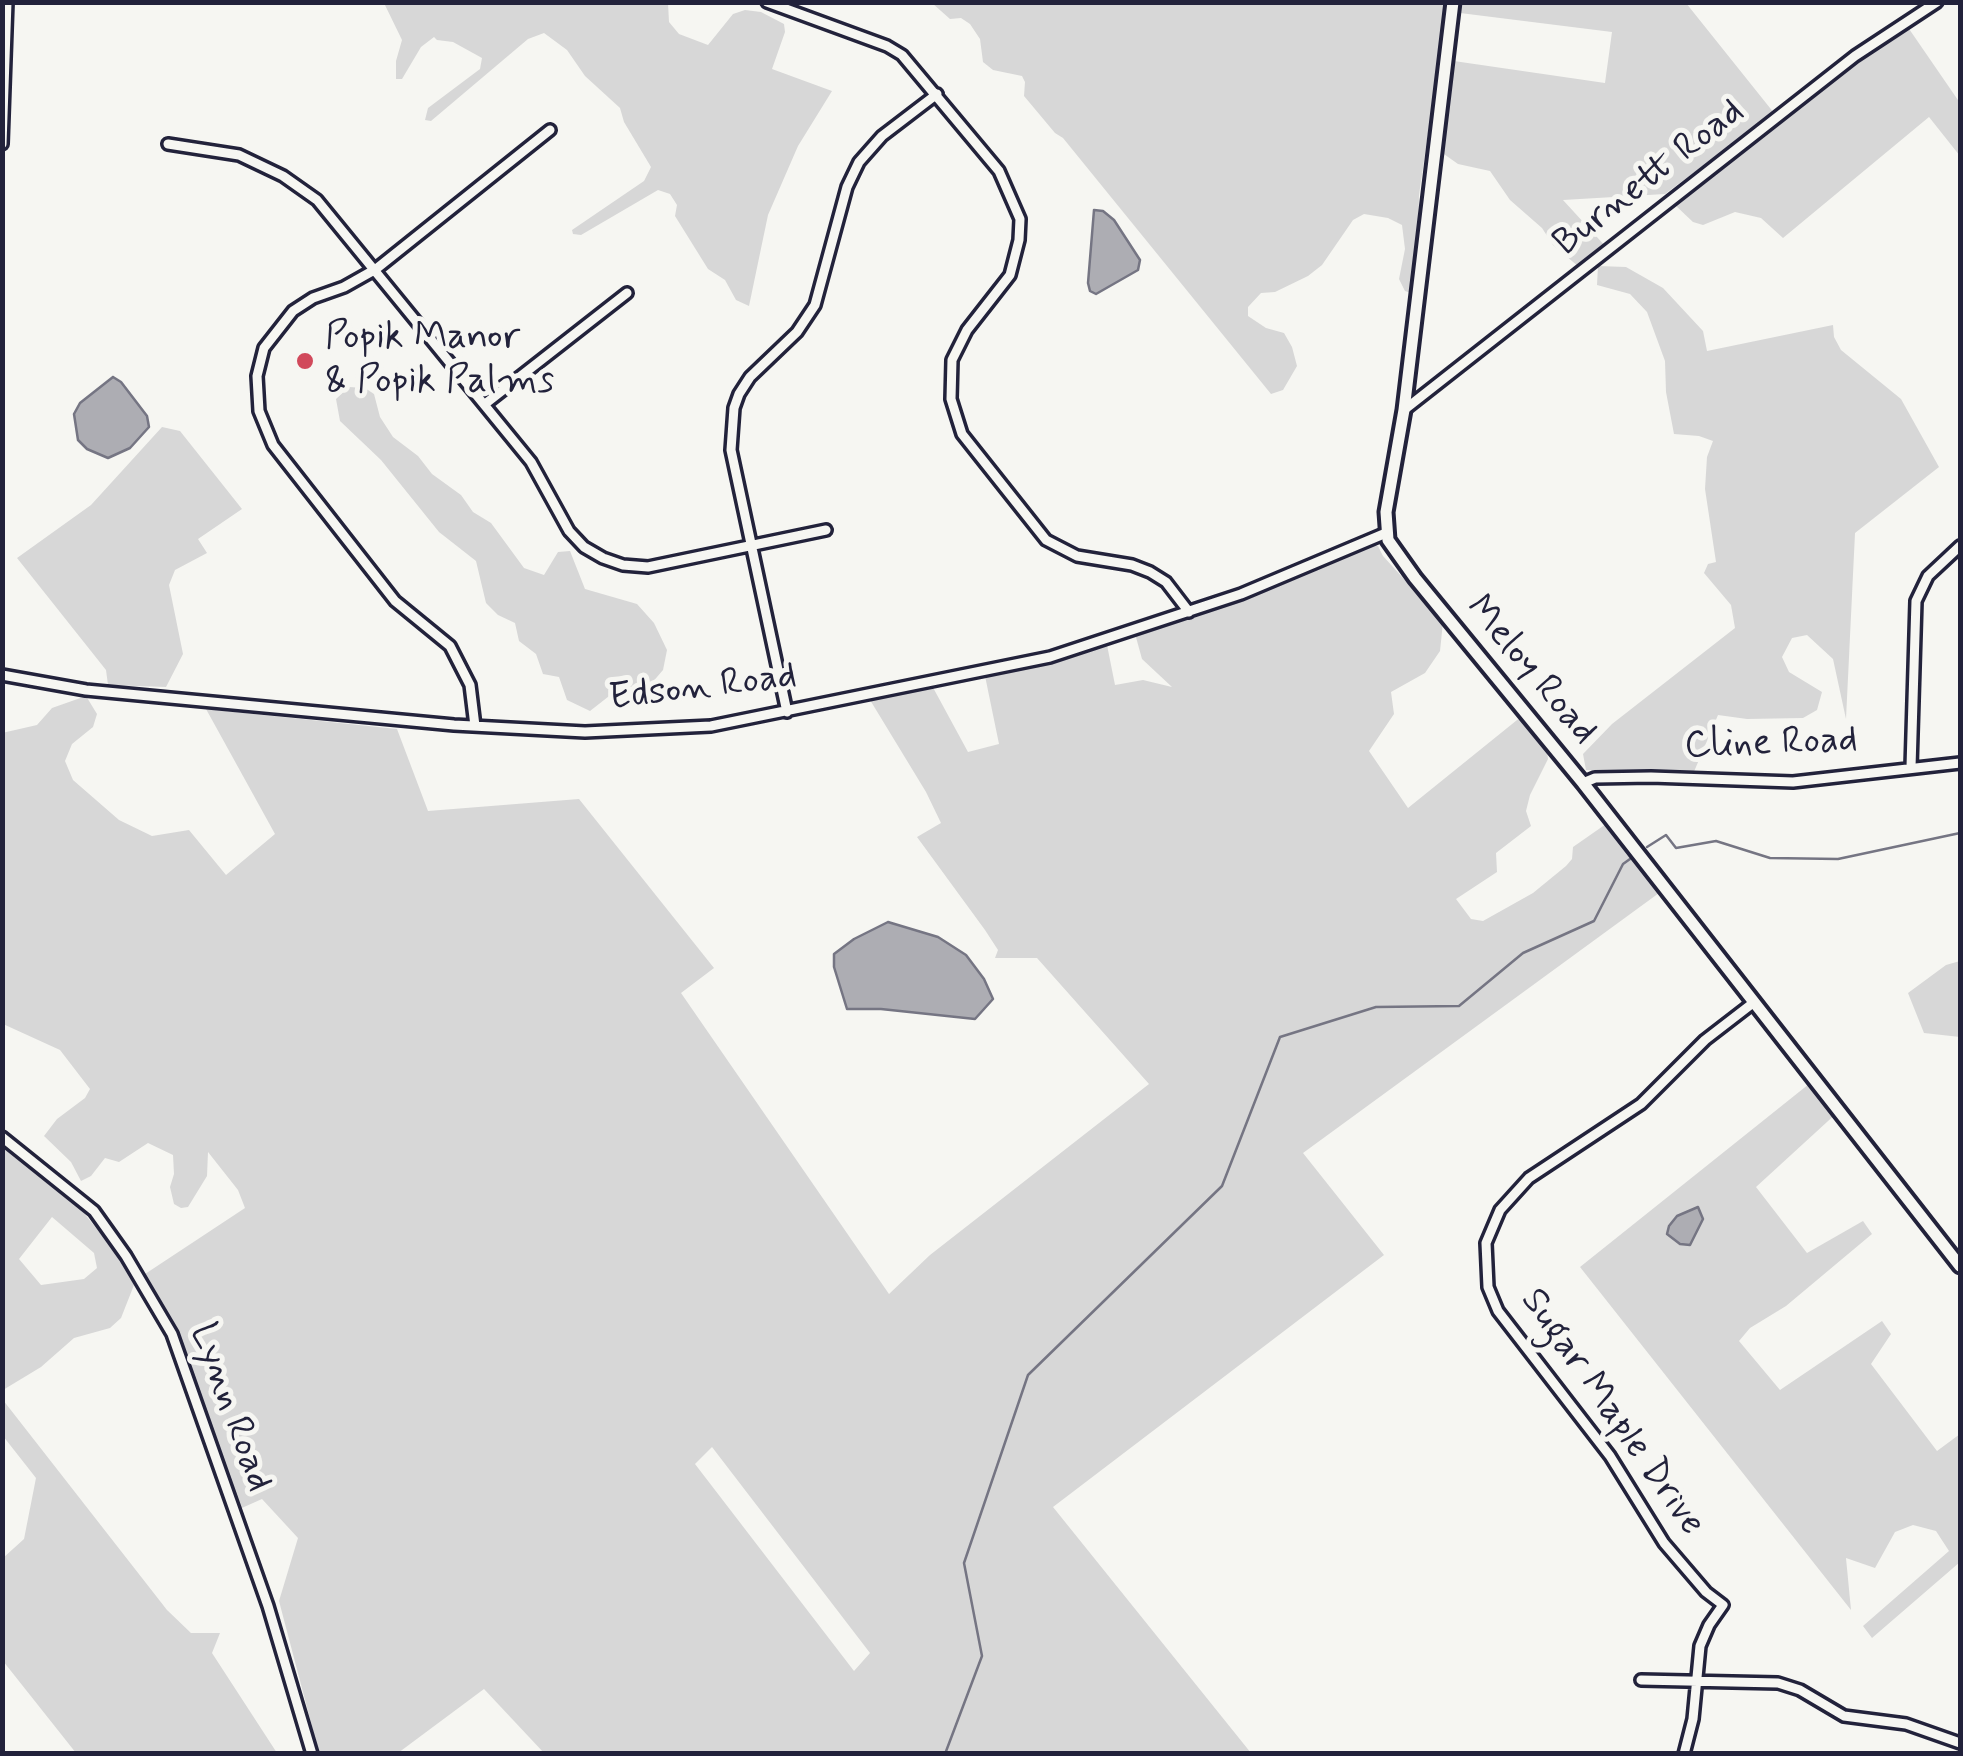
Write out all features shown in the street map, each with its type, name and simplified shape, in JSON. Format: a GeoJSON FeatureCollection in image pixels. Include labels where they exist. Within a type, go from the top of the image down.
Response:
{"type":"FeatureCollection","features":[{"type":"Feature","properties":{"kind":"street"},"geometry":{"type":"LineString","coordinates":[[2,144],[8,2]]}},
{"type":"Feature","properties":{"kind":"street"},"geometry":{"type":"LineString","coordinates":[[767,2],[887,46],[916,68],[999,171],[1020,220],[1016,258],[1010,275],[966,330],[952,360],[951,399],[962,434],[1046,540],[1076,556],[1132,565],[1150,572],[1166,582],[1189,612]]}},
{"type":"Feature","properties":{"kind":"street"},"geometry":{"type":"LineString","coordinates":[[1386,533],[1453,2]]}},
{"type":"Feature","properties":{"kind":"street","name":"Burnett Road"},"geometry":{"type":"LineString","coordinates":[[1404,410],[1855,56],[1938,2]]}},
{"type":"Feature","properties":{"kind":"street"},"geometry":{"type":"LineString","coordinates":[[787,712],[730,436],[739,394],[750,377],[797,332],[815,305],[847,186],[858,162],[882,136],[937,94]]}},
{"type":"Feature","properties":{"kind":"street"},"geometry":{"type":"LineString","coordinates":[[475,726],[470,685],[458,656],[439,634],[395,601],[273,445],[259,411],[259,362],[283,321],[304,302],[344,287],[376,269],[550,130]]}},
{"type":"Feature","properties":{"kind":"street"},"geometry":{"type":"LineString","coordinates":[[168,144],[239,155],[298,185],[336,219],[540,474],[556,512],[584,547],[623,565],[648,567],[826,530]]}},
{"type":"Feature","properties":{"kind":"street"},"geometry":{"type":"LineString","coordinates":[[485,404],[627,293]]}},
{"type":"Feature","properties":{"kind":"street","name":"Edson Road"},"geometry":{"type":"LineString","coordinates":[[2,675],[101,692],[475,726],[634,732],[711,726],[1050,657],[1189,612],[1386,533]]}},
{"type":"Feature","properties":{"kind":"street","name":"Meloy Road"},"geometry":{"type":"LineString","coordinates":[[1386,533],[1415,578],[1583,782],[1960,1266]]}},
{"type":"Feature","properties":{"kind":"street"},"geometry":{"type":"LineString","coordinates":[[1911,767],[1916,602],[1928,576],[1960,546]]}},
{"type":"Feature","properties":{"kind":"street","name":"Cline Road"},"geometry":{"type":"LineString","coordinates":[[1583,782],[1605,778],[1793,782],[1960,764]]}},
{"type":"Feature","properties":{"kind":"street","name":"Sugar Maple Drive"},"geometry":{"type":"LineString","coordinates":[[1696,1680],[1702,1640],[1723,1605],[1693,1578],[1664,1543],[1610,1456],[1507,1326],[1492,1298],[1485,1258],[1490,1231],[1515,1190],[1641,1104],[1705,1040],[1753,1003]]}},
{"type":"Feature","properties":{"kind":"street","name":"Lynn Road"},"geometry":{"type":"LineString","coordinates":[[2,1137],[94,1211],[172,1334],[268,1606],[312,1754]]}},
{"type":"Feature","properties":{"kind":"street"},"geometry":{"type":"LineString","coordinates":[[1641,1680],[1778,1683],[1800,1690],[1844,1716],[1906,1724],[1960,1743]]}},
{"type":"Feature","properties":{"kind":"street"},"geometry":{"type":"LineString","coordinates":[[1684,1754],[1693,1719],[1696,1680]]}},
{"type":"Feature","properties":{"kind":"shaded area"},"geometry":{"type":"Polygon","coordinates":[[[384,3],[668,3],[669,22],[679,34],[708,45],[733,14],[745,10],[761,12],[784,24],[785,32],[772,69],[832,91],[798,146],[768,215],[749,306],[736,300],[725,280],[708,269],[675,216],[677,205],[670,194],[658,190],[581,235],[573,234],[572,230],[644,181],[651,167],[620,108],[585,76],[567,50],[544,33],[528,39],[431,121],[425,120],[428,108],[480,69],[482,58],[453,42],[434,37],[421,47],[402,79],[396,79],[402,40],[384,3]]]}},
{"type":"Feature","properties":{"kind":"shaded area"},"geometry":{"type":"Polygon","coordinates":[[[932,3],[1447,3],[1419,195],[1411,293],[1405,291],[1399,279],[1405,249],[1402,225],[1364,214],[1353,220],[1322,265],[1275,292],[1261,293],[1248,307],[1248,316],[1266,328],[1284,333],[1292,347],[1297,366],[1283,390],[1271,394],[1063,138],[1024,96],[1022,76],[993,70],[983,62],[980,39],[970,24],[961,18],[950,19],[932,3]]]}},
{"type":"Feature","properties":{"kind":"shaded area"},"geometry":{"type":"Polygon","coordinates":[[[1453,3],[1686,3],[1774,113],[1665,194],[1563,200],[1607,248],[1579,267],[1510,200],[1490,171],[1458,164],[1434,147],[1447,60],[1605,83],[1612,32],[1452,12],[1453,3]]]}},
{"type":"Feature","properties":{"kind":"shaded area"},"geometry":{"type":"Polygon","coordinates":[[[1905,23],[1960,103],[1960,156],[1929,117],[1783,238],[1761,218],[1735,212],[1703,225],[1693,222],[1675,205],[1675,198],[1905,23]]]}},
{"type":"Feature","properties":{"kind":"shaded area"},"geometry":{"type":"Polygon","coordinates":[[[1094,210],[1103,211],[1114,220],[1140,260],[1138,270],[1096,294],[1090,291],[1088,283],[1094,210]]]}},
{"type":"Feature","properties":{"kind":"shaded area"},"geometry":{"type":"Polygon","coordinates":[[[1598,266],[1626,267],[1663,288],[1703,331],[1707,351],[1833,325],[1841,350],[1901,399],[1939,467],[1855,533],[1846,719],[1833,659],[1807,635],[1792,638],[1782,657],[1789,672],[1822,692],[1817,710],[1803,718],[1718,715],[1693,774],[1586,770],[1583,754],[1612,724],[1735,628],[1731,605],[1704,573],[1708,564],[1716,562],[1705,489],[1707,457],[1713,441],[1674,434],[1665,361],[1647,312],[1630,294],[1597,285],[1598,266]]]}},
{"type":"Feature","properties":{"kind":"shaded area"},"geometry":{"type":"Polygon","coordinates":[[[113,377],[147,416],[149,427],[130,448],[108,458],[87,449],[78,440],[74,414],[80,403],[113,377]]]}},
{"type":"Feature","properties":{"kind":"shaded area"},"geometry":{"type":"Polygon","coordinates":[[[349,387],[365,388],[374,394],[380,417],[393,437],[461,495],[473,512],[491,523],[524,568],[544,575],[558,552],[570,551],[585,589],[637,604],[654,623],[667,650],[663,670],[651,684],[613,693],[590,711],[567,700],[559,677],[543,674],[536,654],[519,641],[515,623],[498,615],[486,603],[476,561],[439,532],[381,460],[340,421],[336,399],[349,387]]]}},
{"type":"Feature","properties":{"kind":"shaded area"},"geometry":{"type":"Polygon","coordinates":[[[162,427],[180,431],[242,509],[198,539],[207,553],[175,570],[169,585],[183,654],[166,687],[108,685],[106,670],[17,558],[91,505],[162,427]]]}},
{"type":"Feature","properties":{"kind":"shaded area"},"geometry":{"type":"Polygon","coordinates":[[[1366,545],[1378,546],[1443,622],[1440,651],[1425,673],[1391,692],[1394,714],[1369,751],[1408,808],[1522,716],[1547,751],[1548,759],[1526,811],[1531,826],[1496,853],[1497,872],[1456,899],[1471,919],[1483,921],[1533,893],[1566,866],[1572,859],[1573,847],[1606,824],[1659,893],[1303,1153],[1384,1255],[1053,1507],[1251,1753],[544,1753],[484,1689],[398,1753],[319,1753],[279,1601],[298,1538],[262,1499],[235,1511],[180,1349],[139,1278],[245,1208],[238,1190],[208,1152],[207,1176],[188,1207],[181,1208],[174,1204],[170,1187],[173,1155],[148,1143],[119,1162],[105,1158],[91,1176],[81,1181],[71,1162],[44,1136],[90,1089],[60,1050],[3,1024],[2,733],[37,725],[52,708],[86,696],[97,714],[93,727],[72,744],[65,761],[73,780],[119,820],[152,836],[189,830],[226,875],[275,834],[206,709],[397,729],[428,811],[579,799],[714,968],[681,993],[889,1294],[930,1255],[1149,1084],[1037,958],[995,958],[998,950],[917,837],[941,823],[867,695],[930,682],[968,752],[999,744],[984,671],[1106,640],[1115,685],[1143,680],[1172,687],[1142,659],[1134,630],[1366,545]],[[712,1447],[695,1464],[854,1671],[870,1653],[712,1447]]]}},
{"type":"Feature","properties":{"kind":"shaded area"},"geometry":{"type":"Polygon","coordinates":[[[888,922],[938,937],[966,955],[993,999],[975,1019],[847,1009],[834,954],[888,922]]]}},
{"type":"Feature","properties":{"kind":"shaded area"},"geometry":{"type":"Polygon","coordinates":[[[1960,961],[1960,1037],[1924,1033],[1908,993],[1946,965],[1960,961]]]}},
{"type":"Feature","properties":{"kind":"shaded area"},"geometry":{"type":"Polygon","coordinates":[[[1814,1080],[1839,1111],[1756,1187],[1807,1253],[1863,1221],[1872,1234],[1786,1306],[1750,1328],[1739,1341],[1780,1390],[1882,1321],[1891,1334],[1871,1364],[1937,1451],[1960,1434],[1960,1562],[1872,1638],[1863,1626],[1949,1551],[1936,1531],[1913,1525],[1895,1532],[1875,1568],[1846,1558],[1851,1610],[1580,1267],[1814,1080]]]}},
{"type":"Feature","properties":{"kind":"shaded area"},"geometry":{"type":"Polygon","coordinates":[[[2,1140],[70,1196],[118,1255],[134,1285],[121,1318],[110,1328],[74,1338],[41,1367],[3,1390],[2,1140]],[[52,1217],[19,1259],[41,1285],[84,1279],[97,1268],[94,1253],[52,1217]]]}},
{"type":"Feature","properties":{"kind":"shaded area"},"geometry":{"type":"Polygon","coordinates":[[[1698,1207],[1703,1219],[1690,1245],[1680,1244],[1667,1234],[1669,1226],[1677,1216],[1698,1207]]]}},
{"type":"Feature","properties":{"kind":"shaded area"},"geometry":{"type":"Polygon","coordinates":[[[3,1400],[167,1610],[191,1633],[220,1633],[212,1653],[277,1753],[76,1753],[3,1661],[3,1558],[24,1539],[36,1478],[3,1436],[3,1400]]]}},
{"type":"Feature","properties":{"kind":"waterway"},"geometry":{"type":"LineString","coordinates":[[1647,847],[1666,835],[1676,848],[1716,841],[1770,858],[1838,859],[1960,833]]}},
{"type":"Feature","properties":{"kind":"waterway"},"geometry":{"type":"LineString","coordinates":[[945,1754],[982,1656],[964,1563],[1028,1375],[1222,1186],[1280,1037],[1376,1007],[1459,1006],[1523,953],[1594,921],[1623,864],[1630,859]]}},
{"type":"Feature","properties":{"kind":"place","name":"Popik Manor & Popik Palms"},"geometry":{"type":"Point","coordinates":[305,361]}}]}
